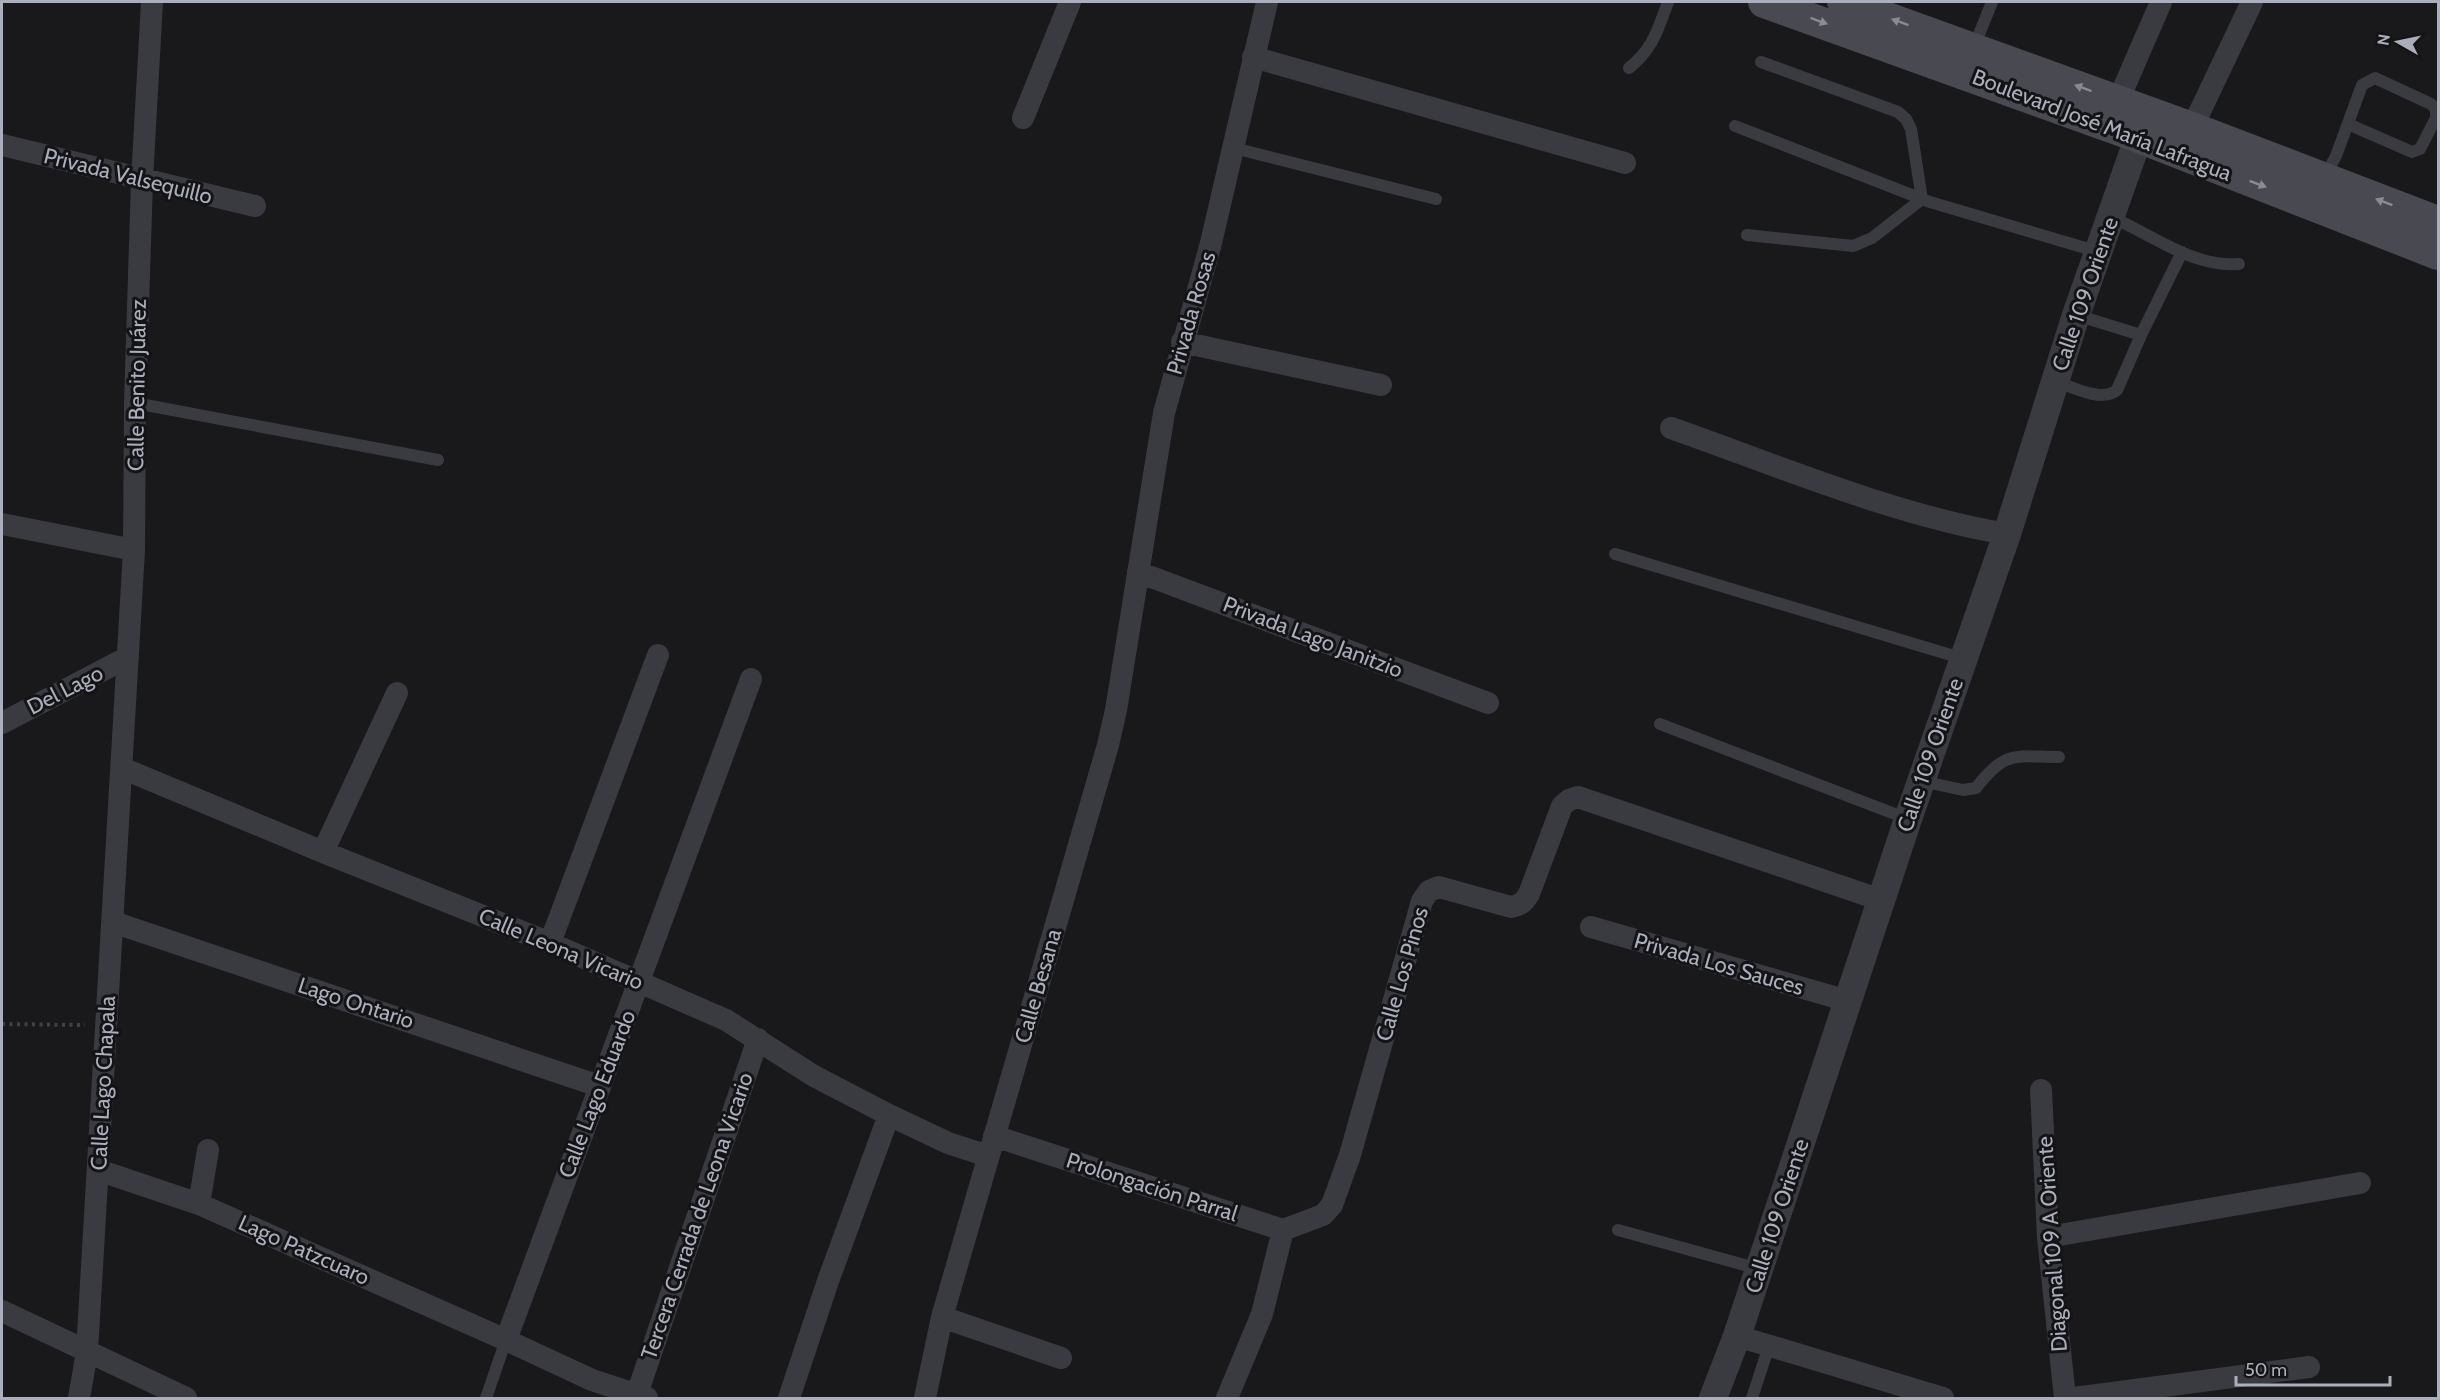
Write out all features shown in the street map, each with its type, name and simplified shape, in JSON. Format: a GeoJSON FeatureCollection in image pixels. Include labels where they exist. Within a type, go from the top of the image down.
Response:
{"type":"FeatureCollection","features":[{"type":"Feature","properties":{"kind":"main road","name":"Boulevard José María Lafragua"},"geometry":{"type":"LineString","coordinates":[[1764,2],[2143,124],[2439,254]]}},
{"type":"Feature","properties":{"kind":"main road","name":"Boulevard José María Lafragua"},"geometry":{"type":"LineString","coordinates":[[1846,2],[2118,101],[2143,124],[2192,128],[2439,222]]}},
{"type":"Feature","properties":{"kind":"street","name":"Calle Benito Juárez"},"geometry":{"type":"LineString","coordinates":[[122,768],[134,550],[135,402],[142,180],[152,2]]}},
{"type":"Feature","properties":{"kind":"street"},"geometry":{"type":"LineString","coordinates":[[1023,118],[1070,2]]}},
{"type":"Feature","properties":{"kind":"street","name":"Privada Rosas"},"geometry":{"type":"LineString","coordinates":[[1138,572],[1164,413],[1211,243],[1267,2]]}},
{"type":"Feature","properties":{"kind":"street"},"geometry":{"type":"LineString","coordinates":[[2118,101],[2161,2]]}},
{"type":"Feature","properties":{"kind":"street"},"geometry":{"type":"LineString","coordinates":[[2192,128],[2252,2]]}},
{"type":"Feature","properties":{"kind":"street"},"geometry":{"type":"LineString","coordinates":[[1253,57],[1625,163]]}},
{"type":"Feature","properties":{"kind":"street","name":"Calle 109 Oriente"},"geometry":{"type":"LineString","coordinates":[[1713,1398],[1737,1336],[1908,819],[2007,534],[2076,315],[2143,124]]}},
{"type":"Feature","properties":{"kind":"street","name":"Privada Valsequillo"},"geometry":{"type":"LineString","coordinates":[[2,145],[255,206]]}},
{"type":"Feature","properties":{"kind":"street"},"geometry":{"type":"LineString","coordinates":[[1182,342],[1381,385]]}},
{"type":"Feature","properties":{"kind":"street"},"geometry":{"type":"LineString","coordinates":[[1671,428],[1908,511],[1960,526],[2007,534]]}},
{"type":"Feature","properties":{"kind":"street"},"geometry":{"type":"LineString","coordinates":[[2,524],[134,550]]}},
{"type":"Feature","properties":{"kind":"street","name":"Privada Lago Janitzio"},"geometry":{"type":"LineString","coordinates":[[1138,572],[1488,703]]}},
{"type":"Feature","properties":{"kind":"street","name":"Calle Besana"},"geometry":{"type":"LineString","coordinates":[[925,1398],[942,1317],[1108,745],[1116,710],[1138,572]]}},
{"type":"Feature","properties":{"kind":"street"},"geometry":{"type":"LineString","coordinates":[[550,943],[658,654]]}},
{"type":"Feature","properties":{"kind":"street","name":"Del Lago"},"geometry":{"type":"LineString","coordinates":[[2,723],[128,657]]}},
{"type":"Feature","properties":{"kind":"street","name":"Calle Lago Eduardo"},"geometry":{"type":"LineString","coordinates":[[506,1340],[751,679]]}},
{"type":"Feature","properties":{"kind":"street"},"geometry":{"type":"LineString","coordinates":[[323,852],[397,693]]}},
{"type":"Feature","properties":{"kind":"street","name":"Calle Leona Vicario"},"geometry":{"type":"LineString","coordinates":[[122,768],[550,943],[726,1020],[806,1071],[948,1143],[991,1146]]}},
{"type":"Feature","properties":{"kind":"street","name":"Calle Lago Chapala"},"geometry":{"type":"LineString","coordinates":[[79,1398],[87,1352],[122,768]]}},
{"type":"Feature","properties":{"kind":"street","name":"Calle Los Pinos"},"geometry":{"type":"LineString","coordinates":[[1283,1230],[1323,1215],[1332,1205],[1350,1155],[1422,901],[1429,891],[1438,888],[1511,907],[1519,906],[1529,894],[1558,814],[1569,800],[1578,797],[1881,900]]}},
{"type":"Feature","properties":{"kind":"street","name":"Lago Ontario"},"geometry":{"type":"LineString","coordinates":[[113,922],[600,1086]]}},
{"type":"Feature","properties":{"kind":"street","name":"Privada Los Sauces"},"geometry":{"type":"LineString","coordinates":[[1591,927],[1848,1001]]}},
{"type":"Feature","properties":{"kind":"street","name":"Tercera Cerrada de Leona Vicario"},"geometry":{"type":"LineString","coordinates":[[642,1396],[758,1040]]}},
{"type":"Feature","properties":{"kind":"street","name":"Diagonal 109 A Oriente"},"geometry":{"type":"LineString","coordinates":[[2042,1090],[2048,1237],[2065,1398]]}},
{"type":"Feature","properties":{"kind":"street"},"geometry":{"type":"LineString","coordinates":[[789,1398],[828,1281],[889,1115]]}},
{"type":"Feature","properties":{"kind":"street","name":"Prolongación Parral"},"geometry":{"type":"LineString","coordinates":[[991,1146],[1283,1230]]}},
{"type":"Feature","properties":{"kind":"street"},"geometry":{"type":"LineString","coordinates":[[199,1204],[208,1150]]}},
{"type":"Feature","properties":{"kind":"street","name":"Lago Patzcuaro"},"geometry":{"type":"LineString","coordinates":[[98,1170],[199,1204],[592,1380],[642,1396]]}},
{"type":"Feature","properties":{"kind":"street"},"geometry":{"type":"LineString","coordinates":[[2048,1237],[2360,1182]]}},
{"type":"Feature","properties":{"kind":"street"},"geometry":{"type":"LineString","coordinates":[[1227,1398],[1262,1314],[1283,1230]]}},
{"type":"Feature","properties":{"kind":"street"},"geometry":{"type":"LineString","coordinates":[[2,1311],[186,1398]]}},
{"type":"Feature","properties":{"kind":"street"},"geometry":{"type":"LineString","coordinates":[[942,1317],[1061,1358]]}},
{"type":"Feature","properties":{"kind":"street"},"geometry":{"type":"LineString","coordinates":[[1737,1336],[1943,1398]]}},
{"type":"Feature","properties":{"kind":"street"},"geometry":{"type":"LineString","coordinates":[[2074,1398],[2309,1367]]}},
{"type":"Feature","properties":{"kind":"lane"},"geometry":{"type":"LineString","coordinates":[[1629,68],[1652,44],[1668,2]]}},
{"type":"Feature","properties":{"kind":"lane"},"geometry":{"type":"LineString","coordinates":[[1974,49],[1992,2]]}},
{"type":"Feature","properties":{"kind":"lane"},"geometry":{"type":"LineString","coordinates":[[1761,62],[1898,112],[1906,119],[1911,129],[1922,199]]}},
{"type":"Feature","properties":{"kind":"lane"},"geometry":{"type":"LineString","coordinates":[[2323,179],[2336,156],[2362,85],[2375,78],[2431,104],[2436,109],[2436,118],[2420,149],[2412,152],[2348,124]]}},
{"type":"Feature","properties":{"kind":"lane"},"geometry":{"type":"LineString","coordinates":[[1735,126],[1922,199],[2098,252]]}},
{"type":"Feature","properties":{"kind":"lane"},"geometry":{"type":"LineString","coordinates":[[1234,148],[1436,199]]}},
{"type":"Feature","properties":{"kind":"lane"},"geometry":{"type":"LineString","coordinates":[[1747,235],[1853,246],[1872,238],[1922,199]]}},
{"type":"Feature","properties":{"kind":"lane"},"geometry":{"type":"LineString","coordinates":[[2111,217],[2182,252],[2216,264],[2239,264]]}},
{"type":"Feature","properties":{"kind":"lane"},"geometry":{"type":"LineString","coordinates":[[2055,381],[2102,396],[2112,395],[2117,390],[2141,334],[2182,252]]}},
{"type":"Feature","properties":{"kind":"lane"},"geometry":{"type":"LineString","coordinates":[[2076,315],[2141,334]]}},
{"type":"Feature","properties":{"kind":"lane"},"geometry":{"type":"LineString","coordinates":[[135,402],[438,460]]}},
{"type":"Feature","properties":{"kind":"lane"},"geometry":{"type":"LineString","coordinates":[[1615,554],[1964,659]]}},
{"type":"Feature","properties":{"kind":"lane"},"geometry":{"type":"LineString","coordinates":[[1660,724],[1908,819]]}},
{"type":"Feature","properties":{"kind":"lane"},"geometry":{"type":"LineString","coordinates":[[1921,781],[1963,790],[1976,788],[1991,768],[2007,758],[2059,757]]}},
{"type":"Feature","properties":{"kind":"lane"},"geometry":{"type":"LineString","coordinates":[[1618,1230],[1759,1269]]}},
{"type":"Feature","properties":{"kind":"lane"},"geometry":{"type":"LineString","coordinates":[[486,1398],[506,1340]]}},
{"type":"Feature","properties":{"kind":"lane"},"geometry":{"type":"LineString","coordinates":[[1752,1398],[1769,1346]]}},
{"type":"Feature","properties":{"kind":"path"},"geometry":{"type":"LineString","coordinates":[[2,1024],[107,1025]]}}]}
